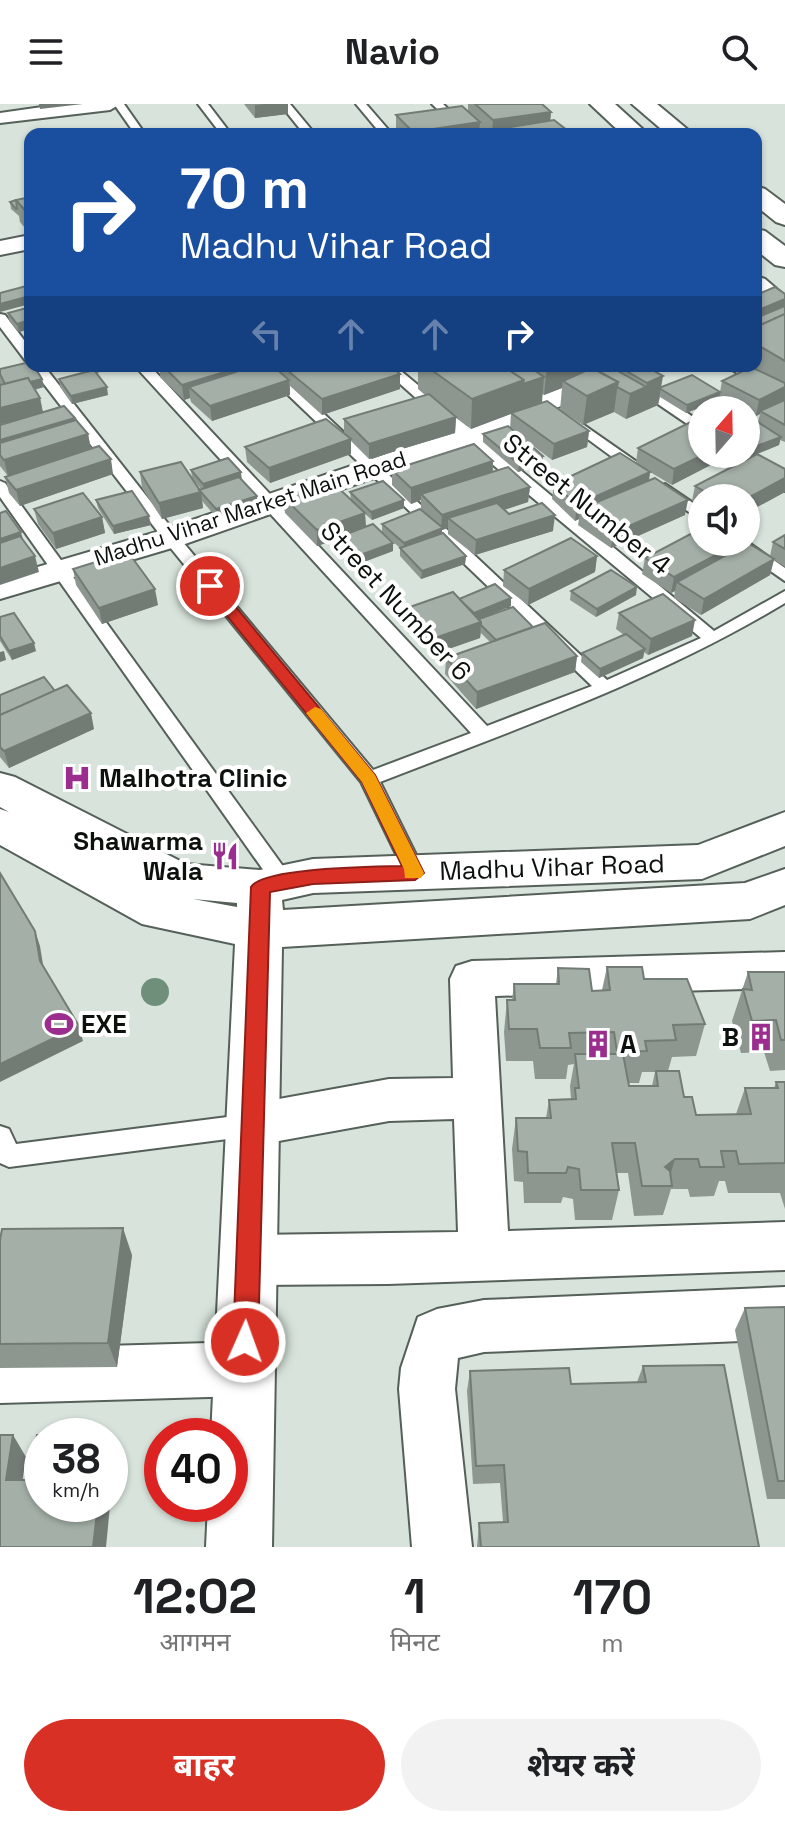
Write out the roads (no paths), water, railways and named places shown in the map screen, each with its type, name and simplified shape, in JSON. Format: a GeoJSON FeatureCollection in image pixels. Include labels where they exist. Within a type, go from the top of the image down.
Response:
{"type":"FeatureCollection","features":[{"type":"Feature","properties":{"kind":"street"},"geometry":{"type":"LineString","coordinates":[[3,118],[110,104]]}},
{"type":"Feature","properties":{"kind":"street"},"geometry":{"type":"LineString","coordinates":[[601,104],[629,128]]}},
{"type":"Feature","properties":{"kind":"street"},"geometry":{"type":"LineString","coordinates":[[643,104],[673,128]]}},
{"type":"Feature","properties":{"kind":"street"},"geometry":{"type":"LineString","coordinates":[[762,199],[785,217]]}},
{"type":"Feature","properties":{"kind":"street"},"geometry":{"type":"LineString","coordinates":[[762,242],[785,259]]}},
{"type":"Feature","properties":{"kind":"street"},"geometry":{"type":"LineString","coordinates":[[0,248],[24,244]]}},
{"type":"Feature","properties":{"kind":"street"},"geometry":{"type":"LineString","coordinates":[[762,291],[776,307]]}},
{"type":"Feature","properties":{"kind":"street","name":"Madhu Vihar Market Main Road"},"geometry":{"type":"LineString","coordinates":[[0,589],[171,538],[467,436],[541,398],[609,372]]}},
{"type":"Feature","properties":{"kind":"street","name":"Madhu Vihar Road"},"geometry":{"type":"LineString","coordinates":[[0,788],[179,881],[279,894],[322,925],[750,901],[785,886]]}},
{"type":"Feature","properties":{"kind":"street","name":"Madhu Vihar Road"},"geometry":{"type":"LineString","coordinates":[[0,825],[158,911],[415,873],[702,862],[785,828]]}},
{"type":"Feature","properties":{"kind":"street"},"geometry":{"type":"LineString","coordinates":[[239,1547],[251,1125],[279,894],[322,925]]}},
{"type":"Feature","properties":{"kind":"street"},"geometry":{"type":"LineString","coordinates":[[484,1254],[472,979],[785,970]]}},
{"type":"Feature","properties":{"kind":"street"},"geometry":{"type":"LineString","coordinates":[[251,1125],[389,1100],[477,1098]]}},
{"type":"Feature","properties":{"kind":"street"},"geometry":{"type":"LineString","coordinates":[[248,1260],[388,1259],[785,1246]]}},
{"type":"Feature","properties":{"kind":"street"},"geometry":{"type":"LineString","coordinates":[[442,1547],[427,1389],[428,1368],[437,1336],[484,1326],[785,1313]]}},
{"type":"Feature","properties":{"kind":"street"},"geometry":{"type":"LineString","coordinates":[[0,1376],[244,1369]]}},
{"type":"Feature","properties":{"kind":"lane"},"geometry":{"type":"LineString","coordinates":[[119,104],[136,128]]}},
{"type":"Feature","properties":{"kind":"lane"},"geometry":{"type":"LineString","coordinates":[[203,104],[221,128]]}},
{"type":"Feature","properties":{"kind":"lane"},"geometry":{"type":"LineString","coordinates":[[285,104],[305,128]]}},
{"type":"Feature","properties":{"kind":"lane"},"geometry":{"type":"LineString","coordinates":[[361,104],[382,128]]}},
{"type":"Feature","properties":{"kind":"lane"},"geometry":{"type":"LineString","coordinates":[[437,104],[463,128]]}},
{"type":"Feature","properties":{"kind":"lane"},"geometry":{"type":"LineString","coordinates":[[0,318],[24,349]]}},
{"type":"Feature","properties":{"kind":"lane"},"geometry":{"type":"LineString","coordinates":[[42,372],[171,538],[369,779],[415,873]]}},
{"type":"Feature","properties":{"kind":"lane","name":"Street Number 6"},"geometry":{"type":"LineString","coordinates":[[148,372],[484,735]]}},
{"type":"Feature","properties":{"kind":"lane"},"geometry":{"type":"LineString","coordinates":[[271,372],[605,688]]}},
{"type":"Feature","properties":{"kind":"lane","name":"Street Number 4"},"geometry":{"type":"LineString","coordinates":[[394,372],[713,639]]}},
{"type":"Feature","properties":{"kind":"lane"},"geometry":{"type":"LineString","coordinates":[[624,372],[688,420]]}},
{"type":"Feature","properties":{"kind":"lane"},"geometry":{"type":"LineString","coordinates":[[743,372],[785,398]]}},
{"type":"Feature","properties":{"kind":"lane"},"geometry":{"type":"LineString","coordinates":[[541,398],[688,506]]}},
{"type":"Feature","properties":{"kind":"lane"},"geometry":{"type":"LineString","coordinates":[[759,468],[785,486]]}},
{"type":"Feature","properties":{"kind":"lane"},"geometry":{"type":"LineString","coordinates":[[0,486],[279,894]]}},
{"type":"Feature","properties":{"kind":"lane"},"geometry":{"type":"LineString","coordinates":[[757,556],[785,576]]}},
{"type":"Feature","properties":{"kind":"lane"},"geometry":{"type":"LineString","coordinates":[[369,779],[605,688],[713,639],[785,596]]}},
{"type":"Feature","properties":{"kind":"lane"},"geometry":{"type":"LineString","coordinates":[[0,1137],[9,1156],[251,1125]]}},
{"type":"Feature","properties":{"kind":"place","name":"Malhotra Clinic"},"geometry":{"type":"Point","coordinates":[77,778]}},
{"type":"Feature","properties":{"kind":"place","name":"Shawarma Wala"},"geometry":{"type":"Point","coordinates":[225,856]}},
{"type":"Feature","properties":{"kind":"place","name":"EXE"},"geometry":{"type":"Point","coordinates":[59,1024]}},
{"type":"Feature","properties":{"kind":"place","name":"B"},"geometry":{"type":"Point","coordinates":[761,1037]}},
{"type":"Feature","properties":{"kind":"place","name":"A"},"geometry":{"type":"Point","coordinates":[598,1044]}}]}
